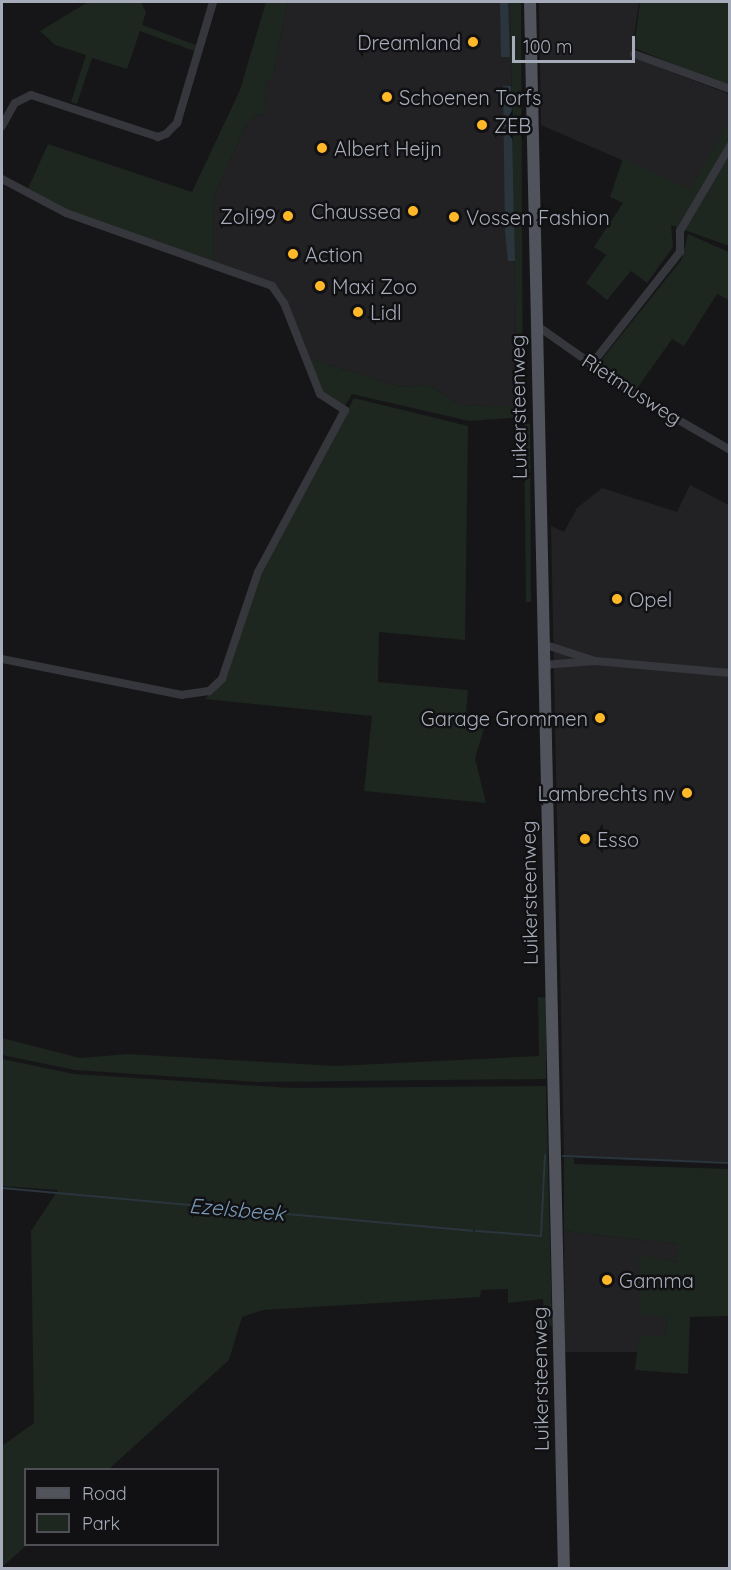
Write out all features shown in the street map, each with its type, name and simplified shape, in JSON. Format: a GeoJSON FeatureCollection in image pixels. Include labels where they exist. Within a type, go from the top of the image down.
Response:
{"type":"FeatureCollection","features":[{"type":"Feature","properties":{"kind":"main road","name":"Luikersteenweg"},"geometry":{"type":"LineString","coordinates":[[530,2],[564,1569]]}},
{"type":"Feature","properties":{"kind":"street"},"geometry":{"type":"LineString","coordinates":[[2,126],[15,103],[31,95],[158,137],[166,135],[177,123],[213,2]]}},
{"type":"Feature","properties":{"kind":"street"},"geometry":{"type":"LineString","coordinates":[[634,54],[729,89]]}},
{"type":"Feature","properties":{"kind":"street"},"geometry":{"type":"LineString","coordinates":[[591,365],[680,252],[680,231],[729,146]]}},
{"type":"Feature","properties":{"kind":"street"},"geometry":{"type":"LineString","coordinates":[[2,179],[66,213],[272,286],[284,303],[320,394],[345,410],[249,591],[222,679],[209,691],[182,695],[2,659]]}},
{"type":"Feature","properties":{"kind":"street","name":"Rietmusweg"},"geometry":{"type":"LineString","coordinates":[[536,325],[591,365],[729,450]]}},
{"type":"Feature","properties":{"kind":"street"},"geometry":{"type":"LineString","coordinates":[[543,644],[595,661]]}},
{"type":"Feature","properties":{"kind":"street"},"geometry":{"type":"LineString","coordinates":[[544,665],[595,661],[729,673]]}},
{"type":"Feature","properties":{"kind":"shaded area"},"geometry":{"type":"Polygon","coordinates":[[[287,2],[510,2],[517,407],[461,405],[429,385],[400,387],[308,358],[280,293],[213,261],[214,196],[245,127],[255,115],[265,114],[266,82],[273,78],[287,2]]]}},
{"type":"Feature","properties":{"kind":"shaded area"},"geometry":{"type":"Polygon","coordinates":[[[500,2],[508,2],[510,57],[501,57],[500,2]]]}},
{"type":"Feature","properties":{"kind":"shaded area"},"geometry":{"type":"Polygon","coordinates":[[[539,2],[639,2],[631,57],[729,94],[729,124],[691,190],[541,125],[539,2]]]}},
{"type":"Feature","properties":{"kind":"shaded area"},"geometry":{"type":"Polygon","coordinates":[[[503,86],[511,86],[515,261],[508,261],[505,232],[503,86]]]}},
{"type":"Feature","properties":{"kind":"shaded area"},"geometry":{"type":"Polygon","coordinates":[[[690,485],[729,505],[729,1162],[564,1157],[551,526],[564,532],[577,508],[602,488],[677,512],[690,485]]]}},
{"type":"Feature","properties":{"kind":"shaded area"},"geometry":{"type":"Polygon","coordinates":[[[564,1231],[678,1244],[678,1262],[638,1256],[667,1318],[665,1336],[636,1352],[565,1352],[564,1231]]]}},
{"type":"Feature","properties":{"kind":"green space"},"geometry":{"type":"Polygon","coordinates":[[[88,2],[141,2],[146,12],[142,25],[196,45],[194,51],[140,31],[127,69],[92,58],[77,104],[71,102],[86,55],[55,45],[40,31],[88,2]]]}},
{"type":"Feature","properties":{"kind":"green space"},"geometry":{"type":"Polygon","coordinates":[[[266,2],[287,2],[273,78],[266,82],[265,114],[255,115],[245,127],[214,196],[213,261],[63,210],[27,191],[48,144],[192,192],[240,90],[266,2]]]}},
{"type":"Feature","properties":{"kind":"green space"},"geometry":{"type":"Polygon","coordinates":[[[510,2],[521,2],[523,417],[469,421],[352,394],[345,406],[322,392],[308,358],[400,387],[429,385],[461,405],[517,406],[510,2]]]}},
{"type":"Feature","properties":{"kind":"green space"},"geometry":{"type":"Polygon","coordinates":[[[640,2],[729,2],[729,87],[634,48],[640,2]]]}},
{"type":"Feature","properties":{"kind":"green space"},"geometry":{"type":"Polygon","coordinates":[[[729,121],[729,246],[671,225],[673,247],[647,283],[631,271],[607,300],[586,283],[606,255],[594,247],[623,203],[610,197],[623,158],[690,189],[729,121]]]}},
{"type":"Feature","properties":{"kind":"green space"},"geometry":{"type":"Polygon","coordinates":[[[688,234],[729,252],[729,300],[717,294],[684,346],[672,339],[636,390],[599,363],[682,259],[688,234]]]}},
{"type":"Feature","properties":{"kind":"green space"},"geometry":{"type":"Polygon","coordinates":[[[354,398],[468,426],[465,640],[379,632],[378,682],[468,690],[465,726],[484,729],[475,758],[486,803],[364,791],[372,716],[205,699],[224,679],[252,591],[354,398]]]}},
{"type":"Feature","properties":{"kind":"green space"},"geometry":{"type":"Polygon","coordinates":[[[524,424],[530,424],[531,602],[526,602],[524,424]]]}},
{"type":"Feature","properties":{"kind":"green space"},"geometry":{"type":"Polygon","coordinates":[[[538,997],[546,998],[546,1079],[257,1082],[75,1070],[2,1055],[2,1038],[80,1058],[128,1054],[335,1066],[539,1056],[538,997]]]}},
{"type":"Feature","properties":{"kind":"green space"},"geometry":{"type":"Polygon","coordinates":[[[2,1059],[74,1074],[291,1088],[546,1086],[552,1326],[544,1325],[543,1299],[508,1303],[508,1289],[481,1290],[480,1297],[263,1310],[242,1317],[229,1360],[110,1468],[24,1468],[24,1546],[26,1546],[2,1567],[2,1446],[34,1423],[31,1231],[58,1190],[2,1186],[2,1059]]]}},
{"type":"Feature","properties":{"kind":"green space"},"geometry":{"type":"Polygon","coordinates":[[[564,1157],[574,1158],[574,1164],[729,1169],[729,1316],[690,1317],[688,1374],[635,1370],[639,1335],[665,1336],[667,1318],[640,1315],[638,1255],[677,1262],[678,1244],[564,1231],[564,1157]]]}},
{"type":"Feature","properties":{"kind":"waterway","name":"Ezelsbeek"},"geometry":{"type":"LineString","coordinates":[[476,1231],[541,1236],[545,1155]]}},
{"type":"Feature","properties":{"kind":"waterway","name":"Ezelsbeek"},"geometry":{"type":"LineString","coordinates":[[563,1156],[730,1163]]}},
{"type":"Feature","properties":{"kind":"waterway","name":"Ezelsbeek"},"geometry":{"type":"LineString","coordinates":[[2,1188],[472,1231]]}},
{"type":"Feature","properties":{"kind":"place","name":"Dreamland"},"geometry":{"type":"Point","coordinates":[473,42]}},
{"type":"Feature","properties":{"kind":"place","name":"Schoenen Torfs"},"geometry":{"type":"Point","coordinates":[387,97]}},
{"type":"Feature","properties":{"kind":"place","name":"ZEB"},"geometry":{"type":"Point","coordinates":[482,125]}},
{"type":"Feature","properties":{"kind":"place","name":"Albert Heijn"},"geometry":{"type":"Point","coordinates":[322,148]}},
{"type":"Feature","properties":{"kind":"place","name":"Chaussea"},"geometry":{"type":"Point","coordinates":[413,211]}},
{"type":"Feature","properties":{"kind":"place","name":"Zoli99"},"geometry":{"type":"Point","coordinates":[288,216]}},
{"type":"Feature","properties":{"kind":"place","name":"Vossen Fashion"},"geometry":{"type":"Point","coordinates":[454,217]}},
{"type":"Feature","properties":{"kind":"place","name":"Action"},"geometry":{"type":"Point","coordinates":[293,254]}},
{"type":"Feature","properties":{"kind":"place","name":"Maxi Zoo"},"geometry":{"type":"Point","coordinates":[320,286]}},
{"type":"Feature","properties":{"kind":"place","name":"Lidl"},"geometry":{"type":"Point","coordinates":[358,312]}},
{"type":"Feature","properties":{"kind":"place","name":"Opel"},"geometry":{"type":"Point","coordinates":[617,599]}},
{"type":"Feature","properties":{"kind":"place","name":"Garage Grommen"},"geometry":{"type":"Point","coordinates":[600,718]}},
{"type":"Feature","properties":{"kind":"place","name":"Lambrechts nv"},"geometry":{"type":"Point","coordinates":[687,793]}},
{"type":"Feature","properties":{"kind":"place","name":"Esso"},"geometry":{"type":"Point","coordinates":[585,839]}},
{"type":"Feature","properties":{"kind":"place","name":"Gamma"},"geometry":{"type":"Point","coordinates":[607,1280]}}]}
